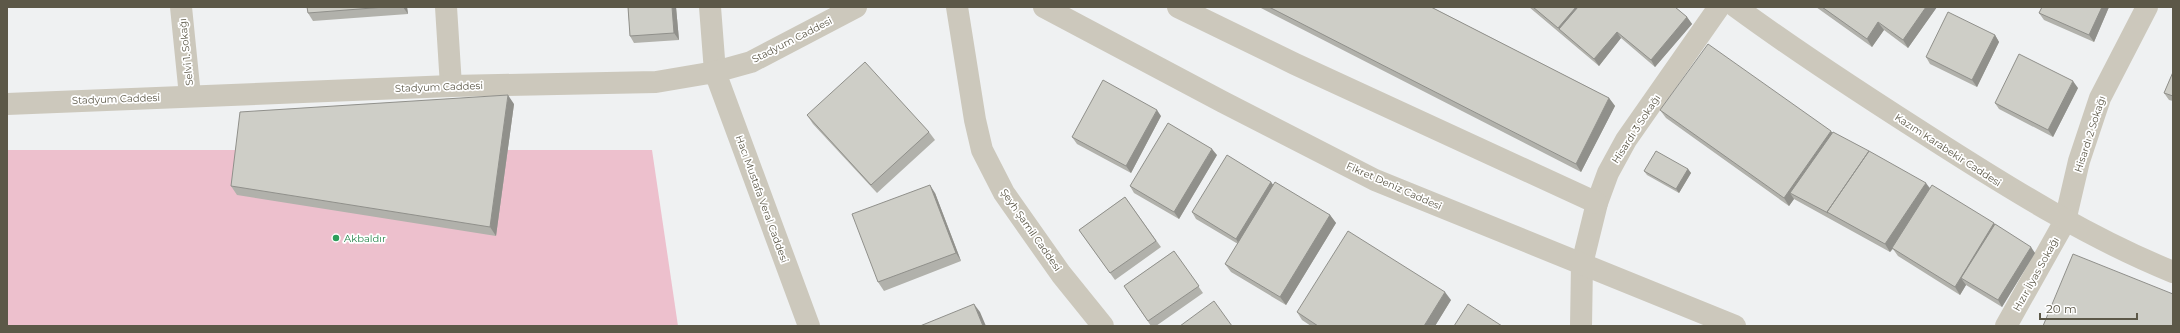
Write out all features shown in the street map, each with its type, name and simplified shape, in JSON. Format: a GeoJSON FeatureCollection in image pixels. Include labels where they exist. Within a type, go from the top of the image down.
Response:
{"type":"FeatureCollection","features":[{"type":"Feature","properties":{"kind":"street","name":"Selvi 1. Sokağı"},"geometry":{"type":"LineString","coordinates":[[181,7],[190,96]]}},
{"type":"Feature","properties":{"kind":"street"},"geometry":{"type":"LineString","coordinates":[[446,7],[451,86]]}},
{"type":"Feature","properties":{"kind":"street","name":"Hacı Mustafa Veral Caddesi"},"geometry":{"type":"LineString","coordinates":[[710,7],[715,72],[810,326]]}},
{"type":"Feature","properties":{"kind":"street","name":"Stadyum Caddesi"},"geometry":{"type":"LineString","coordinates":[[7,104],[451,86],[656,82],[715,72],[751,62],[856,7]]}},
{"type":"Feature","properties":{"kind":"street","name":"Şeyh Şamil Caddesi"},"geometry":{"type":"LineString","coordinates":[[957,7],[975,120],[982,150],[1004,193],[1061,274],[1103,326]]}},
{"type":"Feature","properties":{"kind":"street","name":"Fikret Deniz Caddesi"},"geometry":{"type":"LineString","coordinates":[[1044,7],[1230,106],[1376,180],[1735,326]]}},
{"type":"Feature","properties":{"kind":"street"},"geometry":{"type":"LineString","coordinates":[[1178,7],[1294,64],[1597,203]]}},
{"type":"Feature","properties":{"kind":"street","name":"Hisardı 3 Sokağı"},"geometry":{"type":"LineString","coordinates":[[1581,326],[1582,264],[1597,203],[1608,173],[1626,140],[1719,7]]}},
{"type":"Feature","properties":{"kind":"street","name":"Kazım Karabekir Caddesi"},"geometry":{"type":"LineString","coordinates":[[1736,7],[1792,48],[2018,194],[2065,221],[2142,260],[2173,272]]}},
{"type":"Feature","properties":{"kind":"street","name":"Hisardı 2 Sokağı"},"geometry":{"type":"LineString","coordinates":[[2065,221],[2079,161],[2100,98],[2147,7]]}},
{"type":"Feature","properties":{"kind":"street","name":"Hızır İlyas Sokağı"},"geometry":{"type":"LineString","coordinates":[[2006,326],[2065,221]]}},
{"type":"Feature","properties":{"kind":"shaded area","name":"Akbaldır"},"geometry":{"type":"Polygon","coordinates":[[[7,150],[652,150],[678,326],[7,326],[7,150]]]}},
{"type":"Feature","properties":{"kind":"building"},"geometry":{"type":"Polygon","coordinates":[[[307,7],[385,7],[308,13],[307,7]]]}},
{"type":"Feature","properties":{"kind":"building"},"geometry":{"type":"Polygon","coordinates":[[[628,7],[672,7],[674,33],[630,36],[628,7]]]}},
{"type":"Feature","properties":{"kind":"building"},"geometry":{"type":"Polygon","coordinates":[[[1269,7],[1431,7],[1609,98],[1576,164],[1269,7]]]}},
{"type":"Feature","properties":{"kind":"building"},"geometry":{"type":"Polygon","coordinates":[[[1533,7],[1576,7],[1558,28],[1533,7]]]}},
{"type":"Feature","properties":{"kind":"building"},"geometry":{"type":"Polygon","coordinates":[[[1578,7],[1675,7],[1687,17],[1651,60],[1617,32],[1594,59],[1559,29],[1578,7]]]}},
{"type":"Feature","properties":{"kind":"building"},"geometry":{"type":"Polygon","coordinates":[[[1822,7],[1926,7],[1903,40],[1878,22],[1867,39],[1822,7]]]}},
{"type":"Feature","properties":{"kind":"building"},"geometry":{"type":"Polygon","coordinates":[[[2042,7],[2102,7],[2089,35],[2039,13],[2042,7]]]}},
{"type":"Feature","properties":{"kind":"building"},"geometry":{"type":"Polygon","coordinates":[[[1948,12],[1995,35],[1972,80],[1926,57],[1948,12]]]}},
{"type":"Feature","properties":{"kind":"building"},"geometry":{"type":"Polygon","coordinates":[[[1708,44],[1831,131],[1784,198],[1660,110],[1708,44]]]}},
{"type":"Feature","properties":{"kind":"building"},"geometry":{"type":"Polygon","coordinates":[[[2019,54],[2073,81],[2048,130],[1995,103],[2019,54]]]}},
{"type":"Feature","properties":{"kind":"building"},"geometry":{"type":"Polygon","coordinates":[[[865,62],[929,132],[871,185],[807,115],[865,62]]]}},
{"type":"Feature","properties":{"kind":"building"},"geometry":{"type":"Polygon","coordinates":[[[2173,72],[2173,96],[2164,93],[2173,72]]]}},
{"type":"Feature","properties":{"kind":"building"},"geometry":{"type":"Polygon","coordinates":[[[1103,80],[1157,110],[1126,166],[1072,137],[1103,80]]]}},
{"type":"Feature","properties":{"kind":"building"},"geometry":{"type":"Polygon","coordinates":[[[508,95],[490,227],[231,186],[240,112],[508,95]]]}},
{"type":"Feature","properties":{"kind":"building"},"geometry":{"type":"Polygon","coordinates":[[[1168,123],[1212,149],[1174,212],[1130,186],[1168,123]]]}},
{"type":"Feature","properties":{"kind":"building"},"geometry":{"type":"Polygon","coordinates":[[[1833,132],[1869,151],[1827,212],[1828,213],[1790,193],[1833,132]]]}},
{"type":"Feature","properties":{"kind":"building"},"geometry":{"type":"Polygon","coordinates":[[[1656,151],[1688,169],[1676,189],[1644,171],[1656,151]]]}},
{"type":"Feature","properties":{"kind":"building"},"geometry":{"type":"Polygon","coordinates":[[[1869,151],[1926,183],[1885,244],[1827,212],[1869,151]]]}},
{"type":"Feature","properties":{"kind":"building"},"geometry":{"type":"Polygon","coordinates":[[[1227,155],[1271,182],[1236,239],[1192,212],[1227,155]]]}},
{"type":"Feature","properties":{"kind":"building"},"geometry":{"type":"Polygon","coordinates":[[[1275,182],[1330,215],[1280,297],[1225,264],[1275,182]]]}},
{"type":"Feature","properties":{"kind":"building"},"geometry":{"type":"Polygon","coordinates":[[[930,185],[956,253],[878,282],[852,214],[930,185]]]}},
{"type":"Feature","properties":{"kind":"building"},"geometry":{"type":"Polygon","coordinates":[[[1932,185],[1994,223],[1955,287],[1892,248],[1932,185]]]}},
{"type":"Feature","properties":{"kind":"building"},"geometry":{"type":"Polygon","coordinates":[[[1125,197],[1156,241],[1110,273],[1079,230],[1125,197]]]}},
{"type":"Feature","properties":{"kind":"building"},"geometry":{"type":"Polygon","coordinates":[[[1995,224],[2031,247],[1998,300],[1961,278],[1995,224]]]}},
{"type":"Feature","properties":{"kind":"building"},"geometry":{"type":"Polygon","coordinates":[[[1348,231],[1445,292],[1424,326],[1318,326],[1297,312],[1348,231]]]}},
{"type":"Feature","properties":{"kind":"building"},"geometry":{"type":"Polygon","coordinates":[[[1174,251],[1199,286],[1148,321],[1124,286],[1174,251]]]}},
{"type":"Feature","properties":{"kind":"building"},"geometry":{"type":"Polygon","coordinates":[[[2073,254],[2173,294],[2173,326],[2043,326],[2073,254]]]}},
{"type":"Feature","properties":{"kind":"building"},"geometry":{"type":"Polygon","coordinates":[[[1214,301],[1232,326],[1180,326],[1214,301]]]}},
{"type":"Feature","properties":{"kind":"building"},"geometry":{"type":"Polygon","coordinates":[[[974,304],[983,326],[920,326],[974,304]]]}},
{"type":"Feature","properties":{"kind":"building"},"geometry":{"type":"Polygon","coordinates":[[[1468,304],[1502,326],[1454,326],[1468,304]]]}},
{"type":"Feature","properties":{"kind":"place","name":"Akbaldır"},"geometry":{"type":"Point","coordinates":[336,238]}}]}
